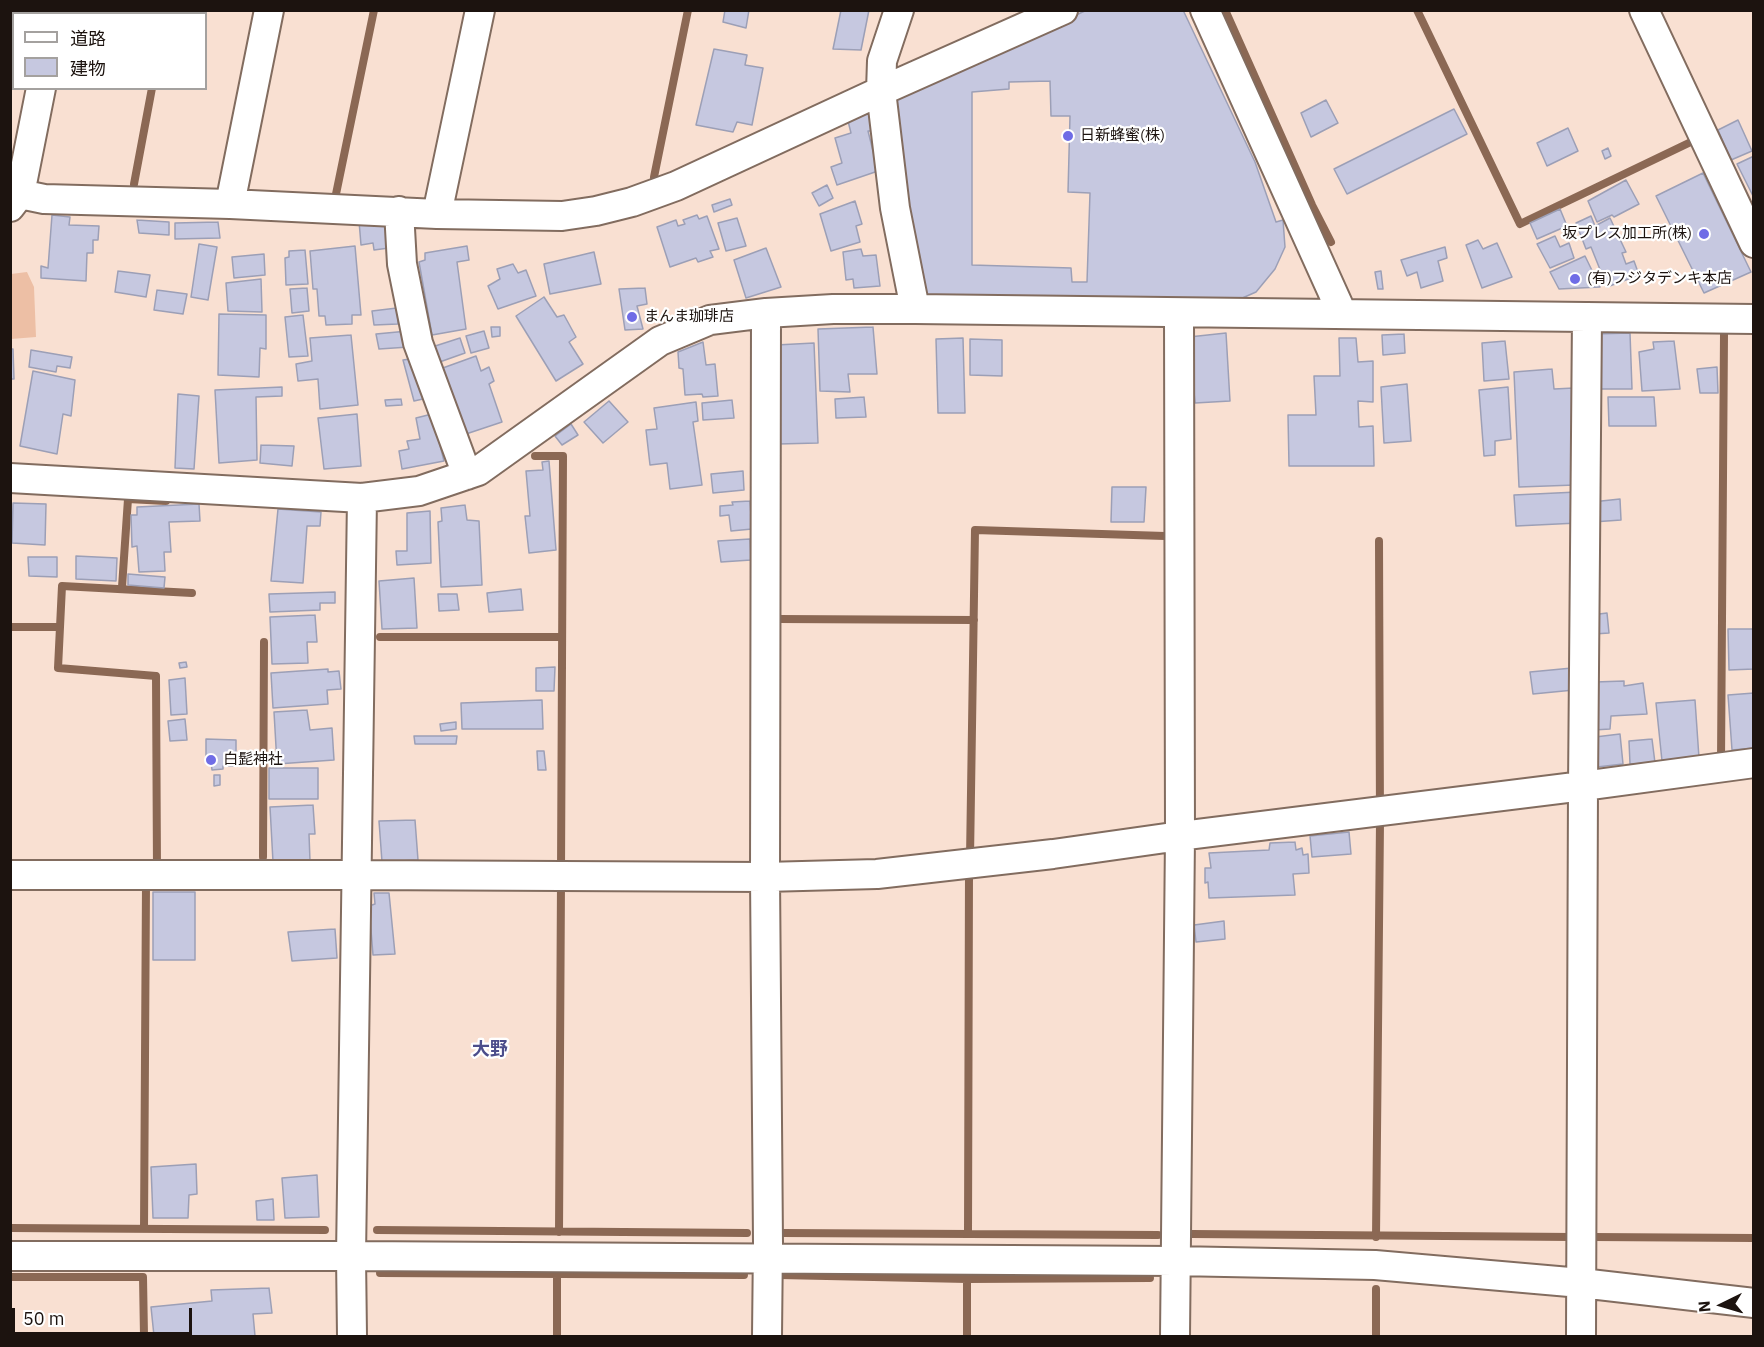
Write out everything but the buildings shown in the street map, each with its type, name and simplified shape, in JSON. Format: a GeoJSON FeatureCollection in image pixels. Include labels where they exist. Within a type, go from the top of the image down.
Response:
{"type":"FeatureCollection","features":[{"type":"Feature","properties":{"kind":"street"},"geometry":{"type":"LineString","coordinates":[[230,204],[269,10]]}},
{"type":"Feature","properties":{"kind":"street"},"geometry":{"type":"LineString","coordinates":[[437,214],[480,10]]}},
{"type":"Feature","properties":{"kind":"street"},"geometry":{"type":"LineString","coordinates":[[899,10],[882,61],[881,91],[895,208],[915,309]]}},
{"type":"Feature","properties":{"kind":"street"},"geometry":{"type":"LineString","coordinates":[[41,90],[14,197],[437,214],[562,216],[632,202],[676,186],[1063,10]]}},
{"type":"Feature","properties":{"kind":"street"},"geometry":{"type":"LineString","coordinates":[[1205,10],[1342,313]]}},
{"type":"Feature","properties":{"kind":"street"},"geometry":{"type":"LineString","coordinates":[[1644,10],[1754,243]]}},
{"type":"Feature","properties":{"kind":"street"},"geometry":{"type":"LineString","coordinates":[[399,211],[402,264],[418,343],[467,475]]}},
{"type":"Feature","properties":{"kind":"street"},"geometry":{"type":"LineString","coordinates":[[10,478],[362,498],[419,491],[478,471],[660,341],[710,320],[766,313],[833,309],[915,309],[1754,319]]}},
{"type":"Feature","properties":{"kind":"street"},"geometry":{"type":"LineString","coordinates":[[766,313],[767,1336]]}},
{"type":"Feature","properties":{"kind":"street"},"geometry":{"type":"LineString","coordinates":[[1175,1336],[1180,836],[1179,313]]}},
{"type":"Feature","properties":{"kind":"street"},"geometry":{"type":"LineString","coordinates":[[1581,1336],[1587,317]]}},
{"type":"Feature","properties":{"kind":"street"},"geometry":{"type":"LineString","coordinates":[[352,1336],[351,1256],[362,498]]}},
{"type":"Feature","properties":{"kind":"street"},"geometry":{"type":"LineString","coordinates":[[10,875],[765,877],[877,874],[1053,854],[1754,763]]}},
{"type":"Feature","properties":{"kind":"street"},"geometry":{"type":"LineString","coordinates":[[10,1256],[768,1258],[1375,1265],[1581,1283],[1754,1304]]}},
{"type":"Feature","properties":{"kind":"shaded area"},"geometry":{"type":"Polygon","coordinates":[[[27,272],[34,287],[36,337],[11,339],[11,274],[27,272]]]}},
{"type":"Feature","properties":{"kind":"waterway"},"geometry":{"type":"LineString","coordinates":[[336,194],[374,10]]}},
{"type":"Feature","properties":{"kind":"waterway"},"geometry":{"type":"LineString","coordinates":[[654,177],[688,10]]}},
{"type":"Feature","properties":{"kind":"waterway"},"geometry":{"type":"LineString","coordinates":[[1225,10],[1312,205],[1331,242]]}},
{"type":"Feature","properties":{"kind":"waterway"},"geometry":{"type":"LineString","coordinates":[[1417,10],[1520,224],[1695,140]]}},
{"type":"Feature","properties":{"kind":"waterway"},"geometry":{"type":"LineString","coordinates":[[134,184],[152,90]]}},
{"type":"Feature","properties":{"kind":"waterway"},"geometry":{"type":"LineString","coordinates":[[1721,761],[1724,334]]}},
{"type":"Feature","properties":{"kind":"waterway"},"geometry":{"type":"LineString","coordinates":[[535,456],[563,456],[561,870]]}},
{"type":"Feature","properties":{"kind":"waterway"},"geometry":{"type":"LineString","coordinates":[[122,587],[128,499],[166,501]]}},
{"type":"Feature","properties":{"kind":"waterway"},"geometry":{"type":"LineString","coordinates":[[970,858],[975,530],[1165,536]]}},
{"type":"Feature","properties":{"kind":"waterway"},"geometry":{"type":"LineString","coordinates":[[1376,1237],[1380,822],[1379,541]]}},
{"type":"Feature","properties":{"kind":"waterway"},"geometry":{"type":"LineString","coordinates":[[157,871],[156,676],[58,668],[62,586],[192,593]]}},
{"type":"Feature","properties":{"kind":"waterway"},"geometry":{"type":"LineString","coordinates":[[778,619],[974,620]]}},
{"type":"Feature","properties":{"kind":"waterway"},"geometry":{"type":"LineString","coordinates":[[10,627],[60,627]]}},
{"type":"Feature","properties":{"kind":"waterway"},"geometry":{"type":"LineString","coordinates":[[380,637],[562,637]]}},
{"type":"Feature","properties":{"kind":"waterway"},"geometry":{"type":"LineString","coordinates":[[263,857],[264,642]]}},
{"type":"Feature","properties":{"kind":"waterway"},"geometry":{"type":"LineString","coordinates":[[968,1234],[969,870]]}},
{"type":"Feature","properties":{"kind":"waterway"},"geometry":{"type":"LineString","coordinates":[[559,1232],[561,882]]}},
{"type":"Feature","properties":{"kind":"waterway"},"geometry":{"type":"LineString","coordinates":[[144,1229],[146,884]]}},
{"type":"Feature","properties":{"kind":"waterway"},"geometry":{"type":"LineString","coordinates":[[10,1228],[325,1230]]}},
{"type":"Feature","properties":{"kind":"waterway"},"geometry":{"type":"LineString","coordinates":[[377,1230],[747,1233]]}},
{"type":"Feature","properties":{"kind":"waterway"},"geometry":{"type":"LineString","coordinates":[[782,1233],[1158,1235]]}},
{"type":"Feature","properties":{"kind":"waterway"},"geometry":{"type":"LineString","coordinates":[[1192,1234],[1572,1237]]}},
{"type":"Feature","properties":{"kind":"waterway"},"geometry":{"type":"LineString","coordinates":[[1593,1237],[1754,1238]]}},
{"type":"Feature","properties":{"kind":"waterway"},"geometry":{"type":"LineString","coordinates":[[380,1273],[744,1275]]}},
{"type":"Feature","properties":{"kind":"waterway"},"geometry":{"type":"LineString","coordinates":[[557,1274],[557,1336]]}},
{"type":"Feature","properties":{"kind":"waterway"},"geometry":{"type":"LineString","coordinates":[[780,1275],[967,1279],[1150,1278]]}},
{"type":"Feature","properties":{"kind":"waterway"},"geometry":{"type":"LineString","coordinates":[[10,1277],[143,1277],[144,1336]]}},
{"type":"Feature","properties":{"kind":"waterway"},"geometry":{"type":"LineString","coordinates":[[967,1279],[967,1336]]}},
{"type":"Feature","properties":{"kind":"waterway"},"geometry":{"type":"LineString","coordinates":[[1376,1289],[1376,1336]]}},
{"type":"Feature","properties":{"kind":"place","name":"日新蜂蜜(株)"},"geometry":{"type":"Point","coordinates":[1068,136]}},
{"type":"Feature","properties":{"kind":"place","name":"坂プレス加工所(株)"},"geometry":{"type":"Point","coordinates":[1704,234]}},
{"type":"Feature","properties":{"kind":"place","name":"(有)フジタデンキ本店"},"geometry":{"type":"Point","coordinates":[1575,279]}},
{"type":"Feature","properties":{"kind":"place","name":"まんま珈琲店"},"geometry":{"type":"Point","coordinates":[632,317]}},
{"type":"Feature","properties":{"kind":"place","name":"白髭神社"},"geometry":{"type":"Point","coordinates":[211,760]}},
{"type":"Feature","properties":{"kind":"district","name":"大野"},"geometry":{"type":"Point","coordinates":[490,1050]}}]}
